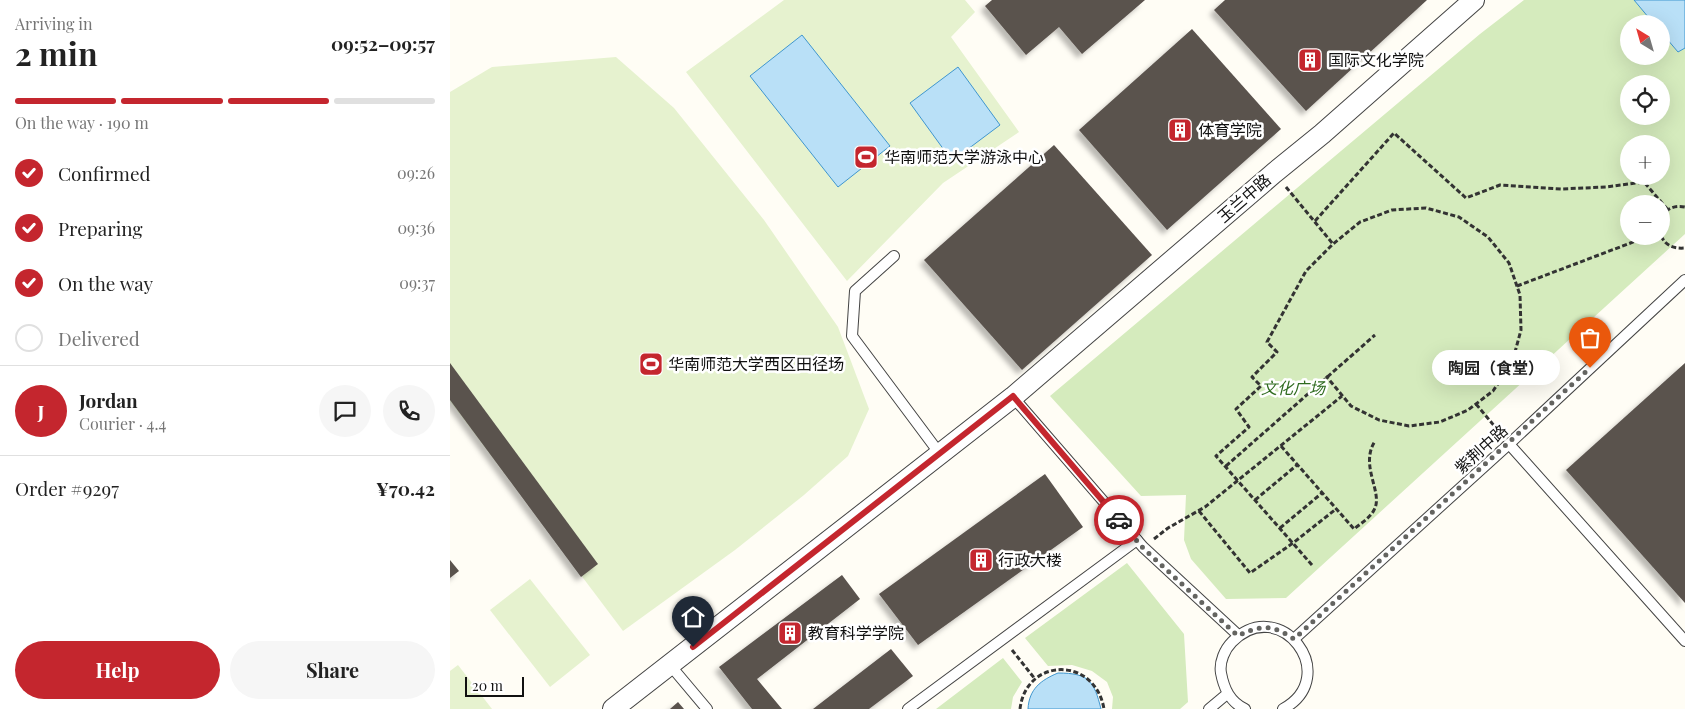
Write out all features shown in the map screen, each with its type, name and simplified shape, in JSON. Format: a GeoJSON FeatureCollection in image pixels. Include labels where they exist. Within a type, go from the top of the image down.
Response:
{"type":"FeatureCollection","features":[{"type":"Feature","properties":{"kind":"street","name":"玉兰中路"},"geometry":{"type":"LineString","coordinates":[[613,709],[1013,396],[1322,134],[1474,0]]}},
{"type":"Feature","properties":{"kind":"lane"},"geometry":{"type":"LineString","coordinates":[[894,256],[855,291],[852,336],[940,454]]}},
{"type":"Feature","properties":{"kind":"lane","name":"紫荆中路"},"geometry":{"type":"LineString","coordinates":[[1294,639],[1509,444],[1685,280]]}},
{"type":"Feature","properties":{"kind":"lane"},"geometry":{"type":"LineString","coordinates":[[1013,396],[1140,544],[1238,636]]}},
{"type":"Feature","properties":{"kind":"lane"},"geometry":{"type":"LineString","coordinates":[[1509,444],[1685,641]]}},
{"type":"Feature","properties":{"kind":"lane"},"geometry":{"type":"LineString","coordinates":[[908,709],[1003,639],[1140,544]]}},
{"type":"Feature","properties":{"kind":"lane"},"geometry":{"type":"LineString","coordinates":[[1245,709],[1239,706],[1227,694],[1221,671],[1222,658],[1229,645],[1238,636],[1252,629],[1267,627],[1282,630],[1294,639],[1303,650],[1308,665],[1307,680],[1301,694],[1289,708]]}},
{"type":"Feature","properties":{"kind":"lane"},"geometry":{"type":"LineString","coordinates":[[670,665],[706,709]]}},
{"type":"Feature","properties":{"kind":"lane"},"geometry":{"type":"LineString","coordinates":[[1209,709],[1227,694]]}},
{"type":"Feature","properties":{"kind":"path"},"geometry":{"type":"LineString","coordinates":[[1314,221],[1394,133],[1466,198],[1500,185],[1561,189],[1606,187],[1644,182],[1655,195]]}},
{"type":"Feature","properties":{"kind":"path"},"geometry":{"type":"LineString","coordinates":[[1274,173],[1333,244]]}},
{"type":"Feature","properties":{"kind":"path"},"geometry":{"type":"LineString","coordinates":[[1670,209],[1685,207]]}},
{"type":"Feature","properties":{"kind":"path"},"geometry":{"type":"LineString","coordinates":[[1312,565],[1216,456],[1249,427],[1236,409],[1261,386],[1252,377],[1277,352],[1267,342],[1306,271],[1333,244],[1360,222],[1392,210],[1426,208],[1459,218],[1488,236],[1509,263],[1520,296],[1521,330],[1512,363],[1493,391],[1468,410],[1440,422],[1409,426],[1379,420],[1351,406],[1326,376]]}},
{"type":"Feature","properties":{"kind":"path"},"geometry":{"type":"LineString","coordinates":[[1517,286],[1625,245]]}},
{"type":"Feature","properties":{"kind":"path"},"geometry":{"type":"LineString","coordinates":[[1668,245],[1685,248]]}},
{"type":"Feature","properties":{"kind":"path"},"geometry":{"type":"LineString","coordinates":[[1226,466],[1326,376],[1375,335]]}},
{"type":"Feature","properties":{"kind":"path"},"geometry":{"type":"LineString","coordinates":[[1140,544],[1199,511],[1342,396]]}},
{"type":"Feature","properties":{"kind":"path"},"geometry":{"type":"LineString","coordinates":[[1476,404],[1509,444]]}},
{"type":"Feature","properties":{"kind":"path"},"geometry":{"type":"LineString","coordinates":[[1281,446],[1354,529],[1374,512],[1378,502],[1369,460],[1375,441]]}},
{"type":"Feature","properties":{"kind":"path"},"geometry":{"type":"LineString","coordinates":[[1255,500],[1297,465]]}},
{"type":"Feature","properties":{"kind":"path"},"geometry":{"type":"LineString","coordinates":[[1280,528],[1322,493]]}},
{"type":"Feature","properties":{"kind":"path"},"geometry":{"type":"LineString","coordinates":[[1199,511],[1250,573],[1293,543],[1336,509]]}},
{"type":"Feature","properties":{"kind":"path"},"geometry":{"type":"LineString","coordinates":[[1003,639],[1035,679]]}},
{"type":"Feature","properties":{"kind":"path"},"geometry":{"type":"LineString","coordinates":[[1020,709],[1026,689],[1035,679],[1047,672],[1060,669],[1074,671],[1086,677],[1096,686],[1102,698],[1104,709]]}},
{"type":"Feature","properties":{"kind":"green space","name":"华南师范大学游泳中心"},"geometry":{"type":"Polygon","coordinates":[[[784,0],[965,0],[975,12],[951,37],[1019,132],[943,183],[847,281],[686,72],[784,0]]]}},
{"type":"Feature","properties":{"kind":"green space","name":"文化广场"},"geometry":{"type":"Polygon","coordinates":[[[1524,0],[1685,0],[1685,234],[1286,598],[1226,599],[1191,559],[1184,540],[1186,495],[1141,496],[1050,396],[1480,34],[1524,0]]]}},
{"type":"Feature","properties":{"kind":"green space","name":"华南师范大学西区田径场"},"geometry":{"type":"Polygon","coordinates":[[[616,57],[674,108],[764,220],[838,327],[869,409],[848,456],[804,495],[735,550],[623,631],[450,401],[450,92],[492,67],[616,57]]]}},
{"type":"Feature","properties":{"kind":"green space"},"geometry":{"type":"Polygon","coordinates":[[[1127,563],[1184,634],[1188,702],[1180,709],[1112,709],[1113,697],[1107,682],[1092,671],[1072,665],[1048,666],[1025,638],[1127,563]]]}},
{"type":"Feature","properties":{"kind":"green space"},"geometry":{"type":"Polygon","coordinates":[[[530,579],[590,655],[550,687],[490,610],[530,579]]]}},
{"type":"Feature","properties":{"kind":"green space"},"geometry":{"type":"Polygon","coordinates":[[[1003,658],[1022,682],[1013,697],[1011,709],[936,709],[1003,658]]]}},
{"type":"Feature","properties":{"kind":"green space"},"geometry":{"type":"Polygon","coordinates":[[[458,665],[492,709],[450,709],[450,671],[458,665]]]}},
{"type":"Feature","properties":{"kind":"water"},"geometry":{"type":"Polygon","coordinates":[[[1634,0],[1685,0],[1685,48],[1678,52],[1670,43],[1670,15],[1646,15],[1634,0]]]}},
{"type":"Feature","properties":{"kind":"water"},"geometry":{"type":"Polygon","coordinates":[[[802,35],[890,146],[838,187],[750,76],[802,35]]]}},
{"type":"Feature","properties":{"kind":"water"},"geometry":{"type":"Polygon","coordinates":[[[958,67],[1000,125],[952,161],[910,103],[958,67]]]}},
{"type":"Feature","properties":{"kind":"water"},"geometry":{"type":"Polygon","coordinates":[[[1058,673],[1077,675],[1089,680],[1096,692],[1101,709],[1028,709],[1031,696],[1037,686],[1058,673]]]}},
{"type":"Feature","properties":{"kind":"building"},"geometry":{"type":"Polygon","coordinates":[[[992,0],[1145,0],[1082,54],[1059,27],[1026,55],[985,6],[992,0]]]}},
{"type":"Feature","properties":{"kind":"building","name":"国际文化学院"},"geometry":{"type":"Polygon","coordinates":[[[1225,0],[1427,0],[1306,111],[1214,10],[1225,0]]]}},
{"type":"Feature","properties":{"kind":"building","name":"体育学院"},"geometry":{"type":"Polygon","coordinates":[[[1192,29],[1281,129],[1167,230],[1079,130],[1192,29]]]}},
{"type":"Feature","properties":{"kind":"building"},"geometry":{"type":"Polygon","coordinates":[[[1054,145],[1152,255],[1022,370],[924,260],[1054,145]]]}},
{"type":"Feature","properties":{"kind":"building"},"geometry":{"type":"Polygon","coordinates":[[[450,363],[598,564],[581,577],[450,400],[450,363]]]}},
{"type":"Feature","properties":{"kind":"building"},"geometry":{"type":"Polygon","coordinates":[[[1685,363],[1685,603],[1566,470],[1685,363]]]}},
{"type":"Feature","properties":{"kind":"building","name":"行政大楼"},"geometry":{"type":"Polygon","coordinates":[[[1045,474],[1083,527],[918,645],[879,594],[1045,474]]]}},
{"type":"Feature","properties":{"kind":"building"},"geometry":{"type":"Polygon","coordinates":[[[450,560],[459,571],[450,578],[450,560]]]}},
{"type":"Feature","properties":{"kind":"building","name":"教育科学学院"},"geometry":{"type":"Polygon","coordinates":[[[842,575],[860,599],[757,679],[782,709],[752,709],[719,667],[842,575]]]}},
{"type":"Feature","properties":{"kind":"building","name":"教育科学学院"},"geometry":{"type":"Polygon","coordinates":[[[891,649],[913,676],[869,709],[813,709],[891,649]]]}},
{"type":"Feature","properties":{"kind":"building"},"geometry":{"type":"Polygon","coordinates":[[[678,702],[684,709],[670,709],[678,702]]]}},
{"type":"Feature","properties":{"kind":"way so far"},"geometry":{"type":"LineString","coordinates":[[1119,520],[1143,548],[1238,636],[1252,629],[1267,627],[1282,630],[1294,639],[1590,368]]}},
{"type":"Feature","properties":{"kind":"place","name":"国际文化学院"},"geometry":{"type":"Point","coordinates":[1310,60]}},
{"type":"Feature","properties":{"kind":"place","name":"体育学院"},"geometry":{"type":"Point","coordinates":[1180,130]}},
{"type":"Feature","properties":{"kind":"place","name":"华南师范大学游泳中心"},"geometry":{"type":"Point","coordinates":[866,157]}},
{"type":"Feature","properties":{"kind":"place","name":"华南师范大学西区田径场"},"geometry":{"type":"Point","coordinates":[651,364]}},
{"type":"Feature","properties":{"kind":"place","name":"陶园（食堂）"},"geometry":{"type":"Point","coordinates":[1590,368]}},
{"type":"Feature","properties":{"kind":"place","name":"行政大楼"},"geometry":{"type":"Point","coordinates":[981,560]}},
{"type":"Feature","properties":{"kind":"place","name":"教育科学学院"},"geometry":{"type":"Point","coordinates":[790,633]}},
{"type":"Feature","properties":{"kind":"route"},"geometry":{"type":"LineString","coordinates":[[693,647],[1013,396],[1119,520]]}}]}
